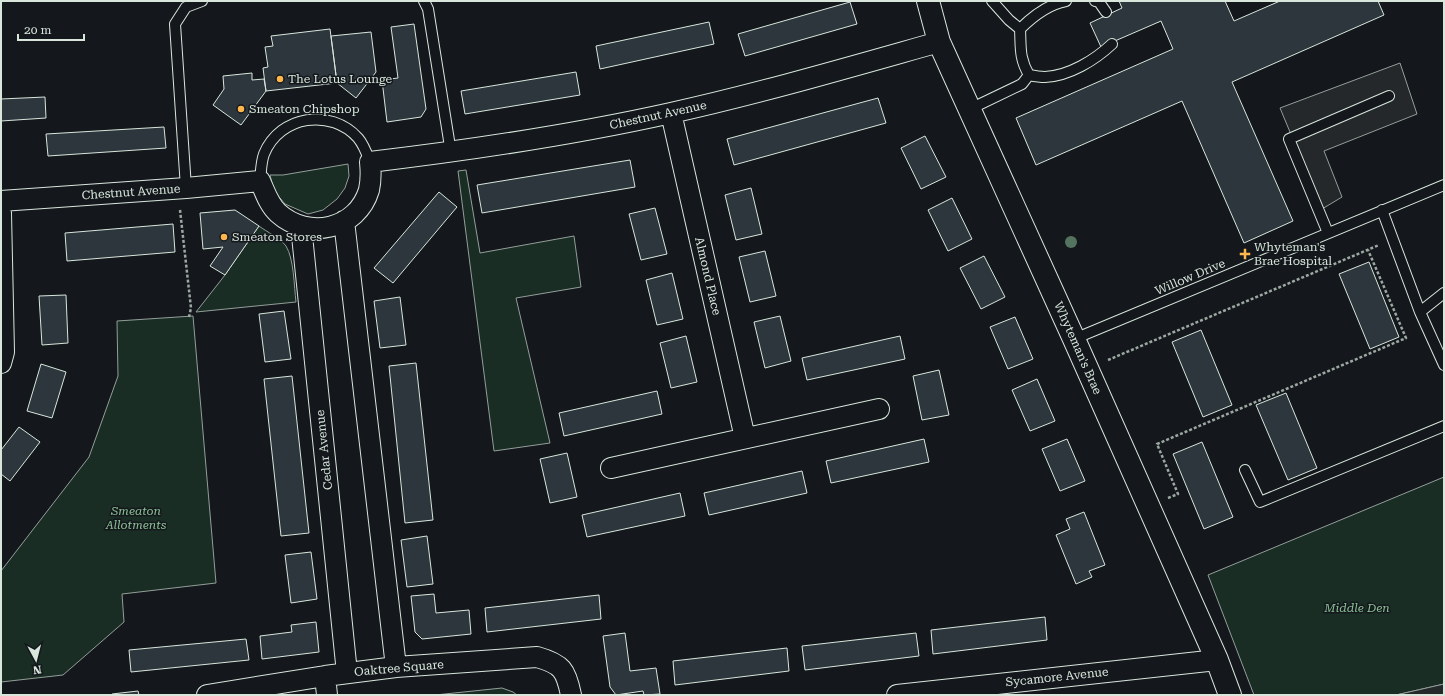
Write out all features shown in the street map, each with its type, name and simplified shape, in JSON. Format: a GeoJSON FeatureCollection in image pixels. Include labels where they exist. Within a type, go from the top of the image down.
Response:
{"type":"FeatureCollection","features":[{"type":"Feature","properties":{"kind":"street","name":"Whyteman's Brae"},"geometry":{"type":"LineString","coordinates":[[928,1],[939,42],[1149,507],[1217,660],[1230,695]]}},
{"type":"Feature","properties":{"kind":"street","name":"Chestnut Avenue"},"geometry":{"type":"LineString","coordinates":[[370,162],[451,153],[555,136],[671,113],[755,93],[939,42]]}},
{"type":"Feature","properties":{"kind":"street","name":"Almond Place"},"geometry":{"type":"LineString","coordinates":[[671,113],[745,438]]}},
{"type":"Feature","properties":{"kind":"street"},"geometry":{"type":"LineString","coordinates":[[260,181],[270,204],[277,213],[289,222],[312,228],[324,228],[344,221],[353,214],[363,202],[369,190],[371,176],[370,162]]}},
{"type":"Feature","properties":{"kind":"street","name":"Chestnut Avenue"},"geometry":{"type":"LineString","coordinates":[[1,202],[260,181]]}},
{"type":"Feature","properties":{"kind":"street"},"geometry":{"type":"LineString","coordinates":[[1,213],[4,352],[1,363]]}},
{"type":"Feature","properties":{"kind":"street"},"geometry":{"type":"LineString","coordinates":[[344,221],[396,667]]}},
{"type":"Feature","properties":{"kind":"street","name":"Cedar Avenue"},"geometry":{"type":"LineString","coordinates":[[301,226],[347,673]]}},
{"type":"Feature","properties":{"kind":"street"},"geometry":{"type":"LineString","coordinates":[[611,468],[879,409]]}},
{"type":"Feature","properties":{"kind":"street","name":"Oaktree Square"},"geometry":{"type":"LineString","coordinates":[[207,695],[326,685],[347,673],[396,667],[537,657],[549,660],[563,670],[568,678],[571,695]]}},
{"type":"Feature","properties":{"kind":"street","name":"Sycamore Avenue"},"geometry":{"type":"LineString","coordinates":[[897,695],[989,690],[1217,660]]}},
{"type":"Feature","properties":{"kind":"lane"},"geometry":{"type":"LineString","coordinates":[[182,188],[175,24],[186,6],[202,1]]}},
{"type":"Feature","properties":{"kind":"lane"},"geometry":{"type":"LineString","coordinates":[[424,1],[428,9],[451,153]]}},
{"type":"Feature","properties":{"kind":"lane"},"geometry":{"type":"LineString","coordinates":[[992,1],[1009,20],[1020,29]]}},
{"type":"Feature","properties":{"kind":"lane"},"geometry":{"type":"LineString","coordinates":[[1029,75],[1023,65],[1020,53],[1020,29],[1031,18],[1059,2],[1066,1]]}},
{"type":"Feature","properties":{"kind":"lane"},"geometry":{"type":"LineString","coordinates":[[1095,1],[1099,2],[1106,12]]}},
{"type":"Feature","properties":{"kind":"lane"},"geometry":{"type":"LineString","coordinates":[[1029,75],[1045,77],[1077,68],[1101,55],[1112,44]]}},
{"type":"Feature","properties":{"kind":"lane"},"geometry":{"type":"LineString","coordinates":[[970,109],[1022,84],[1029,75]]}},
{"type":"Feature","properties":{"kind":"lane"},"geometry":{"type":"LineString","coordinates":[[1328,233],[1289,139],[1389,96]]}},
{"type":"Feature","properties":{"kind":"lane"},"geometry":{"type":"LineString","coordinates":[[260,181],[264,155],[274,137],[288,126],[308,119],[327,119],[337,122],[350,130],[363,145],[370,162]]}},
{"type":"Feature","properties":{"kind":"lane","name":"Willow Drive"},"geometry":{"type":"LineString","coordinates":[[1074,340],[1444,185]]}},
{"type":"Feature","properties":{"kind":"lane"},"geometry":{"type":"LineString","coordinates":[[1382,210],[1420,312],[1444,365]]}},
{"type":"Feature","properties":{"kind":"lane"},"geometry":{"type":"LineString","coordinates":[[1420,312],[1444,293]]}},
{"type":"Feature","properties":{"kind":"lane"},"geometry":{"type":"LineString","coordinates":[[1245,470],[1260,502],[1444,426]]}},
{"type":"Feature","properties":{"kind":"path"},"geometry":{"type":"LineString","coordinates":[[182,188],[191,308],[189,317]]}},
{"type":"Feature","properties":{"kind":"path"},"geometry":{"type":"LineString","coordinates":[[1087,369],[1393,240]]}},
{"type":"Feature","properties":{"kind":"path"},"geometry":{"type":"LineString","coordinates":[[1149,507],[1178,494],[1157,444],[1406,338],[1368,250]]}},
{"type":"Feature","properties":{"kind":"green space"},"geometry":{"type":"Polygon","coordinates":[[[348,164],[349,176],[345,188],[337,199],[323,210],[308,214],[285,204],[274,191],[270,175],[283,175],[348,164]]]}},
{"type":"Feature","properties":{"kind":"green space"},"geometry":{"type":"Polygon","coordinates":[[[466,170],[480,253],[574,236],[581,287],[516,298],[550,443],[494,451],[458,171],[466,170]]]}},
{"type":"Feature","properties":{"kind":"green space"},"geometry":{"type":"Polygon","coordinates":[[[259,226],[283,243],[289,251],[296,302],[196,312],[225,275],[259,226]]]}},
{"type":"Feature","properties":{"kind":"green space","name":"Smeaton Allotments"},"geometry":{"type":"Polygon","coordinates":[[[193,316],[216,583],[122,594],[124,622],[63,675],[1,682],[1,571],[89,457],[118,376],[117,321],[193,316]]]}},
{"type":"Feature","properties":{"kind":"green space","name":"Middle Den"},"geometry":{"type":"Polygon","coordinates":[[[1444,477],[1444,684],[1396,695],[1254,695],[1208,575],[1444,477]]]}},
{"type":"Feature","properties":{"kind":"green space"},"geometry":{"type":"Polygon","coordinates":[[[502,688],[517,695],[435,695],[502,688]]]}},
{"type":"Feature","properties":{"kind":"shaded area"},"geometry":{"type":"Polygon","coordinates":[[[1400,63],[1417,114],[1324,151],[1342,197],[1322,209],[1280,108],[1400,63]]]}},
{"type":"Feature","properties":{"kind":"shaded area"},"geometry":{"type":"Polygon","coordinates":[[[1444,684],[1444,695],[1396,695],[1444,684]]]}},
{"type":"Feature","properties":{"kind":"building"},"geometry":{"type":"Polygon","coordinates":[[[1119,1],[1225,1],[1234,21],[1280,1],[1378,1],[1384,15],[1232,82],[1293,221],[1244,243],[1182,101],[1036,165],[1016,118],[1173,49],[1161,21],[1101,47],[1090,23],[1122,8],[1119,1]]]}},
{"type":"Feature","properties":{"kind":"building"},"geometry":{"type":"Polygon","coordinates":[[[850,2],[857,24],[745,56],[738,34],[850,2]]]}},
{"type":"Feature","properties":{"kind":"building"},"geometry":{"type":"Polygon","coordinates":[[[709,22],[714,44],[600,69],[596,46],[709,22]]]}},
{"type":"Feature","properties":{"kind":"building"},"geometry":{"type":"Polygon","coordinates":[[[414,24],[426,109],[421,117],[387,122],[382,80],[398,78],[391,27],[414,24]]]}},
{"type":"Feature","properties":{"kind":"building"},"geometry":{"type":"Polygon","coordinates":[[[330,29],[337,83],[266,91],[263,68],[268,67],[265,47],[273,46],[271,36],[330,29]]]}},
{"type":"Feature","properties":{"kind":"building"},"geometry":{"type":"Polygon","coordinates":[[[371,32],[376,72],[356,98],[337,83],[331,36],[371,32]]]}},
{"type":"Feature","properties":{"kind":"building"},"geometry":{"type":"Polygon","coordinates":[[[576,72],[580,95],[465,114],[461,91],[576,72]]]}},
{"type":"Feature","properties":{"kind":"building"},"geometry":{"type":"Polygon","coordinates":[[[252,73],[252,80],[264,79],[266,91],[241,125],[213,105],[224,89],[223,76],[252,73]]]}},
{"type":"Feature","properties":{"kind":"building"},"geometry":{"type":"Polygon","coordinates":[[[45,97],[46,118],[1,121],[1,99],[45,97]]]}},
{"type":"Feature","properties":{"kind":"building"},"geometry":{"type":"Polygon","coordinates":[[[878,98],[886,123],[734,165],[727,139],[878,98]]]}},
{"type":"Feature","properties":{"kind":"building"},"geometry":{"type":"Polygon","coordinates":[[[164,127],[166,148],[48,156],[46,134],[164,127]]]}},
{"type":"Feature","properties":{"kind":"building"},"geometry":{"type":"Polygon","coordinates":[[[925,136],[946,177],[921,189],[901,148],[925,136]]]}},
{"type":"Feature","properties":{"kind":"building"},"geometry":{"type":"Polygon","coordinates":[[[630,160],[635,187],[482,213],[477,185],[630,160]]]}},
{"type":"Feature","properties":{"kind":"building"},"geometry":{"type":"Polygon","coordinates":[[[751,188],[762,234],[736,240],[725,195],[751,188]]]}},
{"type":"Feature","properties":{"kind":"building"},"geometry":{"type":"Polygon","coordinates":[[[439,192],[457,207],[393,283],[374,268],[439,192]]]}},
{"type":"Feature","properties":{"kind":"building"},"geometry":{"type":"Polygon","coordinates":[[[952,198],[972,239],[948,251],[928,210],[952,198]]]}},
{"type":"Feature","properties":{"kind":"building"},"geometry":{"type":"Polygon","coordinates":[[[655,208],[667,254],[641,260],[629,214],[655,208]]]}},
{"type":"Feature","properties":{"kind":"building"},"geometry":{"type":"Polygon","coordinates":[[[235,210],[259,226],[225,275],[210,266],[223,247],[203,249],[200,213],[235,210]]]}},
{"type":"Feature","properties":{"kind":"building"},"geometry":{"type":"Polygon","coordinates":[[[173,224],[175,252],[67,261],[65,233],[173,224]]]}},
{"type":"Feature","properties":{"kind":"building"},"geometry":{"type":"Polygon","coordinates":[[[765,251],[776,296],[750,302],[739,257],[765,251]]]}},
{"type":"Feature","properties":{"kind":"building"},"geometry":{"type":"Polygon","coordinates":[[[984,256],[1005,297],[981,309],[960,268],[984,256]]]}},
{"type":"Feature","properties":{"kind":"building"},"geometry":{"type":"Polygon","coordinates":[[[1369,262],[1399,337],[1370,349],[1339,274],[1369,262]]]}},
{"type":"Feature","properties":{"kind":"building"},"geometry":{"type":"Polygon","coordinates":[[[672,273],[683,319],[657,325],[646,280],[672,273]]]}},
{"type":"Feature","properties":{"kind":"building"},"geometry":{"type":"Polygon","coordinates":[[[66,295],[68,343],[42,345],[39,296],[66,295]]]}},
{"type":"Feature","properties":{"kind":"building"},"geometry":{"type":"Polygon","coordinates":[[[400,297],[406,345],[380,348],[374,301],[400,297]]]}},
{"type":"Feature","properties":{"kind":"building"},"geometry":{"type":"Polygon","coordinates":[[[284,311],[291,359],[265,362],[259,314],[284,311]]]}},
{"type":"Feature","properties":{"kind":"building"},"geometry":{"type":"Polygon","coordinates":[[[780,316],[791,361],[765,368],[754,322],[780,316]]]}},
{"type":"Feature","properties":{"kind":"building"},"geometry":{"type":"Polygon","coordinates":[[[1015,317],[1033,359],[1008,369],[990,327],[1015,317]]]}},
{"type":"Feature","properties":{"kind":"building"},"geometry":{"type":"Polygon","coordinates":[[[1201,330],[1232,405],[1203,417],[1172,342],[1201,330]]]}},
{"type":"Feature","properties":{"kind":"building"},"geometry":{"type":"Polygon","coordinates":[[[686,336],[697,382],[671,388],[660,343],[686,336]]]}},
{"type":"Feature","properties":{"kind":"building"},"geometry":{"type":"Polygon","coordinates":[[[900,336],[905,359],[807,380],[802,358],[900,336]]]}},
{"type":"Feature","properties":{"kind":"building"},"geometry":{"type":"Polygon","coordinates":[[[416,363],[433,520],[405,523],[389,366],[416,363]]]}},
{"type":"Feature","properties":{"kind":"building"},"geometry":{"type":"Polygon","coordinates":[[[41,364],[66,372],[52,418],[27,411],[41,364]]]}},
{"type":"Feature","properties":{"kind":"building"},"geometry":{"type":"Polygon","coordinates":[[[939,370],[949,415],[922,420],[913,376],[939,370]]]}},
{"type":"Feature","properties":{"kind":"building"},"geometry":{"type":"Polygon","coordinates":[[[292,376],[309,533],[281,536],[264,379],[292,376]]]}},
{"type":"Feature","properties":{"kind":"building"},"geometry":{"type":"Polygon","coordinates":[[[1037,379],[1055,421],[1030,431],[1012,390],[1037,379]]]}},
{"type":"Feature","properties":{"kind":"building"},"geometry":{"type":"Polygon","coordinates":[[[657,391],[662,414],[564,436],[559,413],[657,391]]]}},
{"type":"Feature","properties":{"kind":"building"},"geometry":{"type":"Polygon","coordinates":[[[1286,393],[1317,468],[1288,480],[1256,405],[1286,393]]]}},
{"type":"Feature","properties":{"kind":"building"},"geometry":{"type":"Polygon","coordinates":[[[19,427],[40,442],[10,481],[1,474],[1,450],[19,427]]]}},
{"type":"Feature","properties":{"kind":"building"},"geometry":{"type":"Polygon","coordinates":[[[924,439],[929,462],[831,483],[826,461],[924,439]]]}},
{"type":"Feature","properties":{"kind":"building"},"geometry":{"type":"Polygon","coordinates":[[[1067,439],[1085,481],[1060,491],[1042,449],[1067,439]]]}},
{"type":"Feature","properties":{"kind":"building"},"geometry":{"type":"Polygon","coordinates":[[[1202,442],[1233,517],[1204,529],[1173,454],[1202,442]]]}},
{"type":"Feature","properties":{"kind":"building"},"geometry":{"type":"Polygon","coordinates":[[[567,453],[577,497],[550,503],[540,459],[567,453]]]}},
{"type":"Feature","properties":{"kind":"building"},"geometry":{"type":"Polygon","coordinates":[[[802,471],[807,493],[709,515],[704,493],[802,471]]]}},
{"type":"Feature","properties":{"kind":"building"},"geometry":{"type":"Polygon","coordinates":[[[680,493],[685,516],[587,537],[582,515],[680,493]]]}},
{"type":"Feature","properties":{"kind":"building"},"geometry":{"type":"Polygon","coordinates":[[[1084,512],[1105,565],[1089,571],[1092,577],[1076,584],[1056,535],[1070,529],[1066,519],[1084,512]]]}},
{"type":"Feature","properties":{"kind":"building"},"geometry":{"type":"Polygon","coordinates":[[[427,536],[433,584],[407,587],[401,540],[427,536]]]}},
{"type":"Feature","properties":{"kind":"building"},"geometry":{"type":"Polygon","coordinates":[[[311,552],[317,599],[291,603],[285,555],[311,552]]]}},
{"type":"Feature","properties":{"kind":"building"},"geometry":{"type":"Polygon","coordinates":[[[434,594],[436,613],[469,610],[471,634],[422,639],[415,632],[411,596],[434,594]]]}},
{"type":"Feature","properties":{"kind":"building"},"geometry":{"type":"Polygon","coordinates":[[[599,595],[601,619],[487,632],[485,608],[599,595]]]}},
{"type":"Feature","properties":{"kind":"building"},"geometry":{"type":"Polygon","coordinates":[[[1045,617],[1047,640],[933,654],[931,630],[1045,617]]]}},
{"type":"Feature","properties":{"kind":"building"},"geometry":{"type":"Polygon","coordinates":[[[316,622],[319,652],[262,659],[260,636],[292,632],[291,625],[316,622]]]}},
{"type":"Feature","properties":{"kind":"building"},"geometry":{"type":"Polygon","coordinates":[[[625,633],[630,671],[656,668],[660,694],[644,695],[643,691],[616,695],[610,687],[603,636],[625,633]]]}},
{"type":"Feature","properties":{"kind":"building"},"geometry":{"type":"Polygon","coordinates":[[[916,633],[919,656],[805,670],[802,646],[916,633]]]}},
{"type":"Feature","properties":{"kind":"building"},"geometry":{"type":"Polygon","coordinates":[[[246,639],[249,660],[131,672],[129,650],[246,639]]]}},
{"type":"Feature","properties":{"kind":"building"},"geometry":{"type":"Polygon","coordinates":[[[787,648],[789,671],[675,685],[673,661],[787,648]]]}},
{"type":"Feature","properties":{"kind":"building"},"geometry":{"type":"Polygon","coordinates":[[[138,691],[139,695],[112,695],[112,694],[138,691]]]}},
{"type":"Feature","properties":{"kind":"place","name":"The Lotus Lounge"},"geometry":{"type":"Point","coordinates":[280,79]}},
{"type":"Feature","properties":{"kind":"place","name":"Smeaton Chipshop"},"geometry":{"type":"Point","coordinates":[241,109]}},
{"type":"Feature","properties":{"kind":"place","name":"Smeaton Stores"},"geometry":{"type":"Point","coordinates":[224,237]}},
{"type":"Feature","properties":{"kind":"place","name":"Whyteman's Brae Hospital"},"geometry":{"type":"Point","coordinates":[1245,254]}}]}
